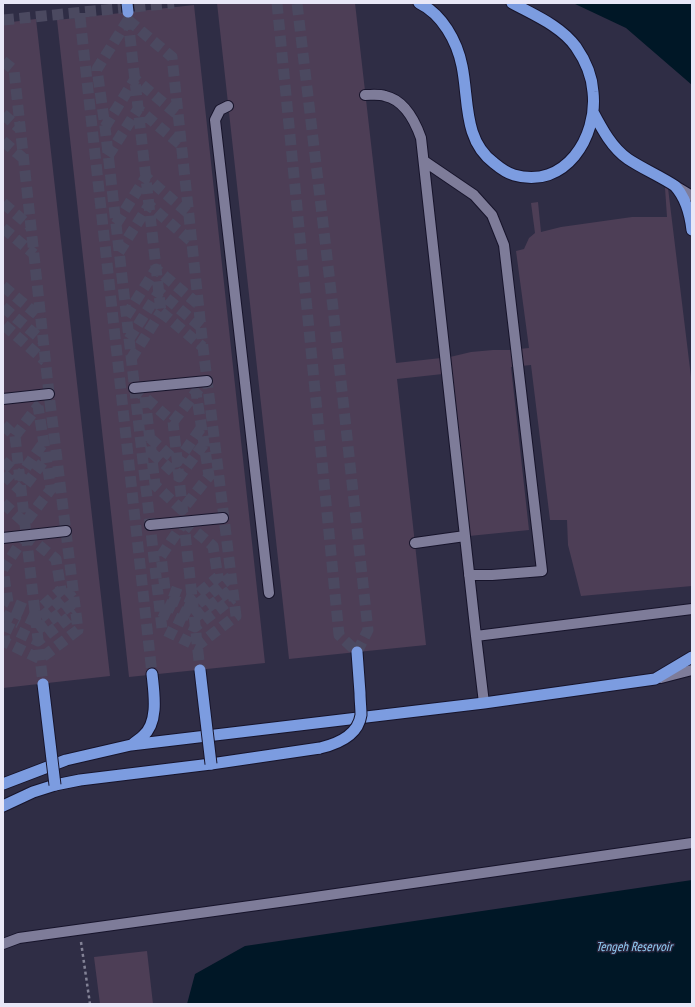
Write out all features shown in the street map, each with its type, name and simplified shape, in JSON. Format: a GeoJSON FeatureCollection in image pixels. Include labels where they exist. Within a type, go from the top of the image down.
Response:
{"type":"FeatureCollection","features":[{"type":"Feature","properties":{"kind":"highway"},"geometry":{"type":"LineString","coordinates":[[419,3],[433,12],[451,35],[458,50],[462,66],[469,120],[475,141],[484,154],[500,168],[513,175],[526,178],[540,177],[555,172],[568,164],[577,154],[589,130],[593,112],[594,93],[588,70],[575,47],[565,36],[554,27],[512,3]]}},
{"type":"Feature","properties":{"kind":"highway"},"geometry":{"type":"LineString","coordinates":[[593,112],[619,151],[628,159],[675,186],[681,192],[689,210],[692,230]]}},
{"type":"Feature","properties":{"kind":"highway"},"geometry":{"type":"LineString","coordinates":[[3,806],[33,792],[55,785],[80,780],[211,764],[320,748],[344,740],[354,731],[360,721],[361,708],[357,652]]}},
{"type":"Feature","properties":{"kind":"highway"},"geometry":{"type":"LineString","coordinates":[[3,784],[66,760],[131,745],[484,703],[655,679],[692,657]]}},
{"type":"Feature","properties":{"kind":"highway"},"geometry":{"type":"LineString","coordinates":[[200,670],[211,764]]}},
{"type":"Feature","properties":{"kind":"highway"},"geometry":{"type":"LineString","coordinates":[[131,745],[144,735],[151,724],[154,715],[152,674]]}},
{"type":"Feature","properties":{"kind":"highway"},"geometry":{"type":"LineString","coordinates":[[43,684],[55,785]]}},
{"type":"Feature","properties":{"kind":"lane"},"geometry":{"type":"LineString","coordinates":[[365,95],[382,95],[396,100],[411,117],[421,138],[484,703]]}},
{"type":"Feature","properties":{"kind":"lane"},"geometry":{"type":"LineString","coordinates":[[228,106],[220,110],[215,120],[269,593]]}},
{"type":"Feature","properties":{"kind":"lane"},"geometry":{"type":"LineString","coordinates":[[424,161],[474,195],[492,215],[504,245],[542,571],[492,575],[469,575]]}},
{"type":"Feature","properties":{"kind":"lane"},"geometry":{"type":"LineString","coordinates":[[675,186],[692,196]]}},
{"type":"Feature","properties":{"kind":"lane"},"geometry":{"type":"LineString","coordinates":[[136,388],[204,381]]}},
{"type":"Feature","properties":{"kind":"lane"},"geometry":{"type":"LineString","coordinates":[[3,399],[46,395]]}},
{"type":"Feature","properties":{"kind":"lane"},"geometry":{"type":"LineString","coordinates":[[150,525],[223,518]]}},
{"type":"Feature","properties":{"kind":"lane"},"geometry":{"type":"LineString","coordinates":[[3,538],[66,531]]}},
{"type":"Feature","properties":{"kind":"lane"},"geometry":{"type":"LineString","coordinates":[[415,543],[465,536]]}},
{"type":"Feature","properties":{"kind":"lane"},"geometry":{"type":"LineString","coordinates":[[476,636],[692,609]]}},
{"type":"Feature","properties":{"kind":"lane"},"geometry":{"type":"LineString","coordinates":[[655,679],[692,670]]}},
{"type":"Feature","properties":{"kind":"lane"},"geometry":{"type":"LineString","coordinates":[[3,944],[18,938],[692,843]]}},
{"type":"Feature","properties":{"kind":"path"},"geometry":{"type":"LineString","coordinates":[[79,930],[90,1004]]}},
{"type":"Feature","properties":{"kind":"water"},"geometry":{"type":"Polygon","coordinates":[[[573,3],[692,3],[692,85],[626,28],[573,3]]]}},
{"type":"Feature","properties":{"kind":"water","name":"Tengeh Reservoir"},"geometry":{"type":"Polygon","coordinates":[[[692,880],[692,1004],[187,1004],[195,974],[245,946],[692,880]]]}},
{"type":"Feature","properties":{"kind":"building"},"geometry":{"type":"Polygon","coordinates":[[[217,3],[355,3],[396,363],[450,357],[471,352],[529,348],[516,251],[524,249],[529,238],[535,233],[531,203],[538,202],[541,232],[561,227],[632,217],[667,217],[665,188],[668,188],[692,385],[692,586],[581,596],[568,545],[567,520],[550,520],[531,365],[511,367],[529,530],[469,536],[452,373],[397,379],[426,645],[289,659],[217,3]]]}},
{"type":"Feature","properties":{"kind":"building"},"geometry":{"type":"Polygon","coordinates":[[[194,5],[265,663],[129,677],[57,20],[194,5]]]}},
{"type":"Feature","properties":{"kind":"building"},"geometry":{"type":"Polygon","coordinates":[[[36,19],[110,676],[3,688],[3,23],[36,19]]]}},
{"type":"Feature","properties":{"kind":"building"},"geometry":{"type":"Polygon","coordinates":[[[147,951],[153,1004],[100,1004],[94,957],[147,951]]]}},
{"type":"Feature","properties":{"kind":"tunnel"},"geometry":{"type":"LineString","coordinates":[[3,20],[174,3]]}},
{"type":"Feature","properties":{"kind":"tunnel"},"geometry":{"type":"LineString","coordinates":[[277,3],[339,635],[357,652],[368,630],[333,308],[297,3]]}},
{"type":"Feature","properties":{"kind":"tunnel"},"geometry":{"type":"LineString","coordinates":[[80,17],[152,674]]}},
{"type":"Feature","properties":{"kind":"tunnel"},"geometry":{"type":"LineString","coordinates":[[128,19],[161,312]]}},
{"type":"Feature","properties":{"kind":"tunnel"},"geometry":{"type":"LineString","coordinates":[[128,20],[172,57],[203,347],[236,616],[197,646],[162,629],[105,127],[97,69],[128,20]]}},
{"type":"Feature","properties":{"kind":"tunnel"},"geometry":{"type":"LineString","coordinates":[[3,61],[14,70],[49,394],[78,630],[40,659],[5,642],[3,627]]}},
{"type":"Feature","properties":{"kind":"tunnel"},"geometry":{"type":"LineString","coordinates":[[105,127],[135,79],[178,115]]}},
{"type":"Feature","properties":{"kind":"tunnel"},"geometry":{"type":"LineString","coordinates":[[108,156],[138,109],[181,145]]}},
{"type":"Feature","properties":{"kind":"tunnel"},"geometry":{"type":"LineString","coordinates":[[3,114],[20,129]]}},
{"type":"Feature","properties":{"kind":"tunnel"},"geometry":{"type":"LineString","coordinates":[[3,141],[24,159]]}},
{"type":"Feature","properties":{"kind":"tunnel"},"geometry":{"type":"LineString","coordinates":[[116,224],[146,177],[188,213]]}},
{"type":"Feature","properties":{"kind":"tunnel"},"geometry":{"type":"LineString","coordinates":[[3,203],[31,227]]}},
{"type":"Feature","properties":{"kind":"tunnel"},"geometry":{"type":"LineString","coordinates":[[119,252],[149,205],[191,241]]}},
{"type":"Feature","properties":{"kind":"tunnel"},"geometry":{"type":"LineString","coordinates":[[3,228],[34,254]]}},
{"type":"Feature","properties":{"kind":"tunnel"},"geometry":{"type":"LineString","coordinates":[[126,316],[156,269],[198,304]]}},
{"type":"Feature","properties":{"kind":"tunnel"},"geometry":{"type":"LineString","coordinates":[[3,286],[41,318]]}},
{"type":"Feature","properties":{"kind":"tunnel"},"geometry":{"type":"LineString","coordinates":[[129,339],[159,292],[201,327]]}},
{"type":"Feature","properties":{"kind":"tunnel"},"geometry":{"type":"LineString","coordinates":[[3,307],[43,341]]}},
{"type":"Feature","properties":{"kind":"tunnel"},"geometry":{"type":"LineString","coordinates":[[161,312],[203,347]]}},
{"type":"Feature","properties":{"kind":"tunnel"},"geometry":{"type":"LineString","coordinates":[[131,359],[161,312]]}},
{"type":"Feature","properties":{"kind":"tunnel"},"geometry":{"type":"LineString","coordinates":[[4,325],[45,361]]}},
{"type":"Feature","properties":{"kind":"tunnel"},"geometry":{"type":"LineString","coordinates":[[145,397],[155,485],[182,510],[209,476],[196,392],[207,381]]}},
{"type":"Feature","properties":{"kind":"tunnel"},"geometry":{"type":"LineString","coordinates":[[134,388],[173,422],[200,670]]}},
{"type":"Feature","properties":{"kind":"tunnel"},"geometry":{"type":"LineString","coordinates":[[173,422],[196,392]]}},
{"type":"Feature","properties":{"kind":"tunnel"},"geometry":{"type":"LineString","coordinates":[[3,503],[25,523],[51,489],[38,406],[49,394]]}},
{"type":"Feature","properties":{"kind":"tunnel"},"geometry":{"type":"LineString","coordinates":[[15,436],[38,406]]}},
{"type":"Feature","properties":{"kind":"tunnel"},"geometry":{"type":"LineString","coordinates":[[3,425],[15,436],[43,684]]}},
{"type":"Feature","properties":{"kind":"tunnel"},"geometry":{"type":"LineString","coordinates":[[150,438],[177,462],[201,428]]}},
{"type":"Feature","properties":{"kind":"tunnel"},"geometry":{"type":"LineString","coordinates":[[3,461],[20,476],[44,442]]}},
{"type":"Feature","properties":{"kind":"tunnel"},"geometry":{"type":"LineString","coordinates":[[152,453],[179,477],[204,444]]}},
{"type":"Feature","properties":{"kind":"tunnel"},"geometry":{"type":"LineString","coordinates":[[3,474],[21,491],[46,458]]}},
{"type":"Feature","properties":{"kind":"tunnel"},"geometry":{"type":"LineString","coordinates":[[184,522],[213,546],[218,577],[192,599],[165,589],[161,556],[184,522]]}},
{"type":"Feature","properties":{"kind":"tunnel"},"geometry":{"type":"LineString","coordinates":[[26,535],[56,559],[61,590],[35,613],[8,602],[3,569],[26,535]]}},
{"type":"Feature","properties":{"kind":"tunnel"},"geometry":{"type":"LineString","coordinates":[[169,598],[193,608],[231,577]]}},
{"type":"Feature","properties":{"kind":"tunnel"},"geometry":{"type":"LineString","coordinates":[[165,604],[194,618],[232,589]]}},
{"type":"Feature","properties":{"kind":"tunnel"},"geometry":{"type":"LineString","coordinates":[[12,611],[36,622],[73,590]]}},
{"type":"Feature","properties":{"kind":"tunnel"},"geometry":{"type":"LineString","coordinates":[[160,611],[195,627],[233,598]]}},
{"type":"Feature","properties":{"kind":"tunnel"},"geometry":{"type":"LineString","coordinates":[[37,630],[75,602]]}},
{"type":"Feature","properties":{"kind":"tunnel"},"geometry":{"type":"LineString","coordinates":[[3,625],[38,641],[76,612]]}},
{"type":"Feature","properties":{"kind":"tunnel"},"geometry":{"type":"LineString","coordinates":[[3,615],[19,623]]}}]}
